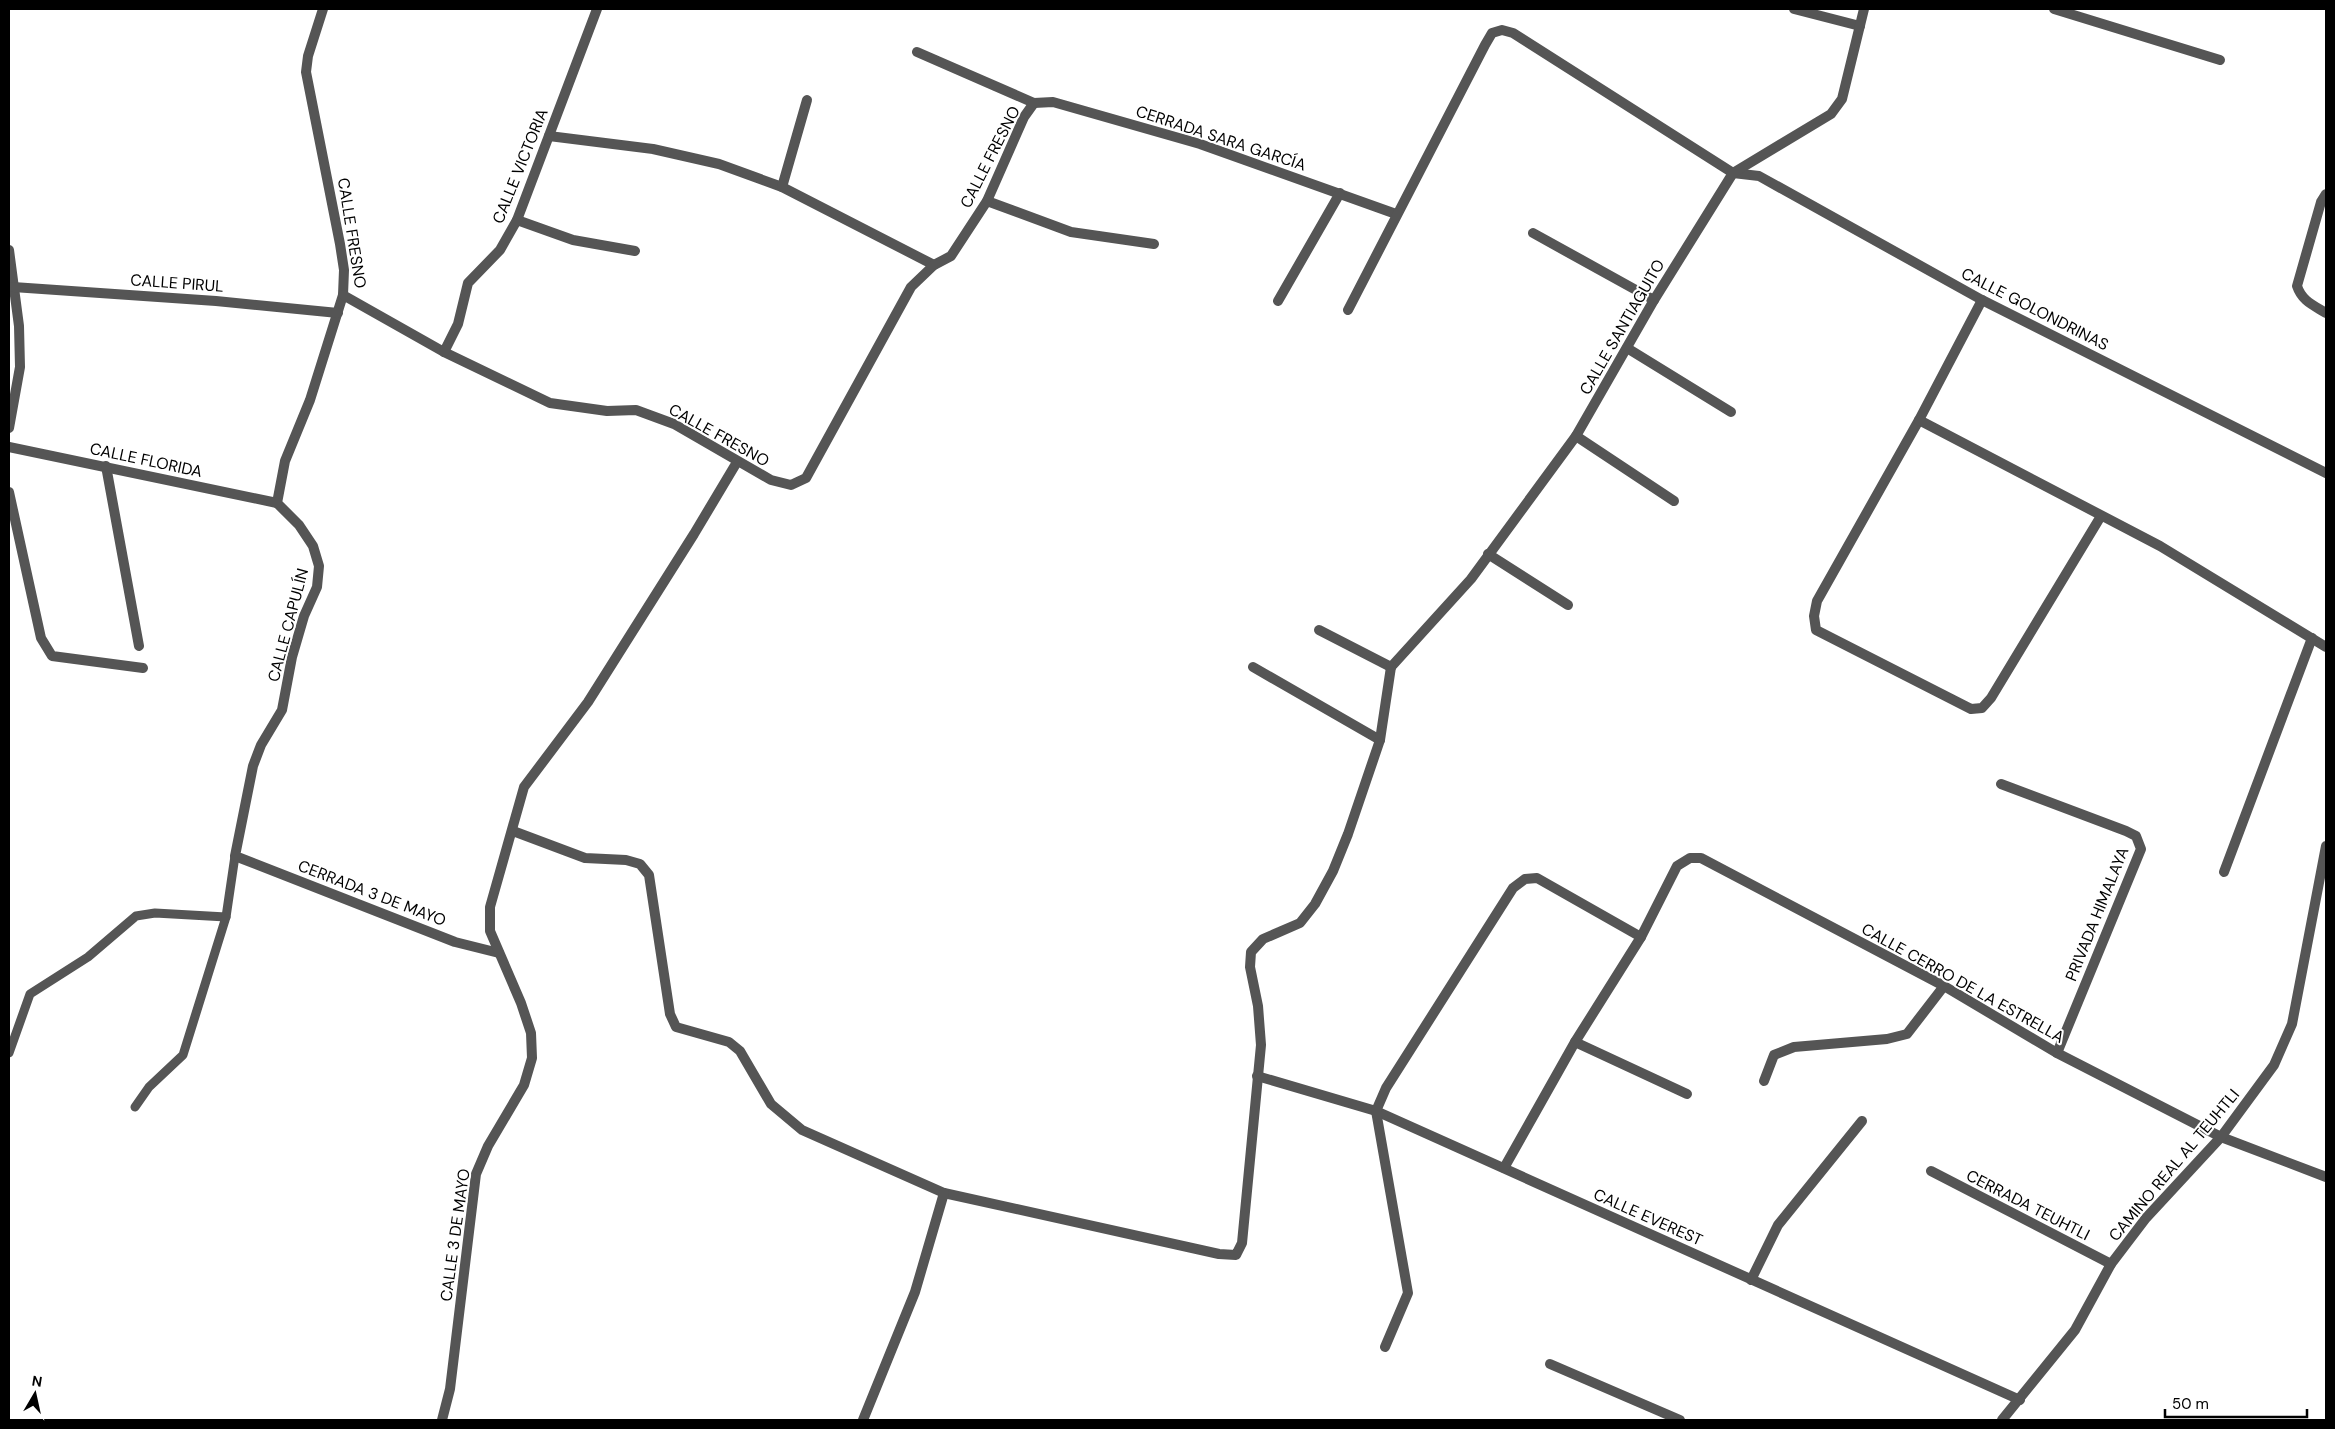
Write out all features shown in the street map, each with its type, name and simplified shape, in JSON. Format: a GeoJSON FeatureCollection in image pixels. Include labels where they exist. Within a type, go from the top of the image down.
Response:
{"type":"FeatureCollection","features":[{"type":"Feature","properties":{"kind":"street","name":"CALLE FRESNO"},"geometry":{"type":"LineString","coordinates":[[323,9],[308,56],[306,72],[340,244],[344,270],[343,296],[444,352],[550,403],[607,411],[636,410],[674,424],[771,480],[791,485],[806,478],[911,287],[934,265],[952,256],[987,201],[1024,117],[1034,103]]}},
{"type":"Feature","properties":{"kind":"street","name":"CALLE VICTORIA"},"geometry":{"type":"LineString","coordinates":[[444,352],[458,324],[468,283],[500,250],[517,220],[597,9]]}},
{"type":"Feature","properties":{"kind":"street"},"geometry":{"type":"LineString","coordinates":[[1794,9],[1860,26]]}},
{"type":"Feature","properties":{"kind":"street","name":"CALLE SANTIAGUITO"},"geometry":{"type":"LineString","coordinates":[[1391,667],[1471,579],[1576,436],[1654,300],[1733,173],[1831,114],[1842,99],[1864,9]]}},
{"type":"Feature","properties":{"kind":"street"},"geometry":{"type":"LineString","coordinates":[[2054,9],[2220,60]]}},
{"type":"Feature","properties":{"kind":"street"},"geometry":{"type":"LineString","coordinates":[[1348,310],[1396,214],[1492,33],[1502,30],[1513,33],[1733,173]]}},
{"type":"Feature","properties":{"kind":"street"},"geometry":{"type":"LineString","coordinates":[[917,52],[1034,103]]}},
{"type":"Feature","properties":{"kind":"street"},"geometry":{"type":"LineString","coordinates":[[782,187],[807,100]]}},
{"type":"Feature","properties":{"kind":"street","name":"CERRADA SARA GARCÍA"},"geometry":{"type":"LineString","coordinates":[[1034,103],[1053,102],[1200,144],[1396,214]]}},
{"type":"Feature","properties":{"kind":"street"},"geometry":{"type":"LineString","coordinates":[[549,136],[653,149],[719,164],[782,187],[934,265]]}},
{"type":"Feature","properties":{"kind":"street","name":"CALLE GOLONDRINAS"},"geometry":{"type":"LineString","coordinates":[[1733,173],[1759,176],[1982,300],[2326,473]]}},
{"type":"Feature","properties":{"kind":"street"},"geometry":{"type":"LineString","coordinates":[[1278,301],[1340,193]]}},
{"type":"Feature","properties":{"kind":"street"},"geometry":{"type":"LineString","coordinates":[[2326,194],[2321,202],[2298,286],[2300,295],[2306,301],[2326,313]]}},
{"type":"Feature","properties":{"kind":"street"},"geometry":{"type":"LineString","coordinates":[[987,201],[1071,232],[1154,244]]}},
{"type":"Feature","properties":{"kind":"street"},"geometry":{"type":"LineString","coordinates":[[517,220],[574,240],[635,251]]}},
{"type":"Feature","properties":{"kind":"street"},"geometry":{"type":"LineString","coordinates":[[1533,233],[1654,300]]}},
{"type":"Feature","properties":{"kind":"street"},"geometry":{"type":"LineString","coordinates":[[9,250],[19,326],[20,367],[9,428]]}},
{"type":"Feature","properties":{"kind":"street","name":"CALLE PIRUL"},"geometry":{"type":"LineString","coordinates":[[13,287],[216,300],[338,313]]}},
{"type":"Feature","properties":{"kind":"street"},"geometry":{"type":"LineString","coordinates":[[277,503],[285,461],[310,400],[343,296]]}},
{"type":"Feature","properties":{"kind":"street"},"geometry":{"type":"LineString","coordinates":[[1982,300],[1919,420],[1817,601],[1814,616],[1816,630],[1971,709],[1982,708],[1991,698],[2101,516]]}},
{"type":"Feature","properties":{"kind":"street"},"geometry":{"type":"LineString","coordinates":[[1627,348],[1731,412]]}},
{"type":"Feature","properties":{"kind":"street"},"geometry":{"type":"LineString","coordinates":[[1919,420],[2160,546],[2326,647]]}},
{"type":"Feature","properties":{"kind":"street"},"geometry":{"type":"LineString","coordinates":[[1576,436],[1674,501]]}},
{"type":"Feature","properties":{"kind":"street","name":"CALLE FLORIDA"},"geometry":{"type":"LineString","coordinates":[[9,447],[277,503]]}},
{"type":"Feature","properties":{"kind":"street","name":"CALLE 3 DE MAYO"},"geometry":{"type":"LineString","coordinates":[[442,1420],[450,1389],[476,1174],[488,1146],[524,1085],[532,1058],[531,1032],[521,1003],[490,931],[490,907],[524,787],[588,702],[737,462]]}},
{"type":"Feature","properties":{"kind":"street"},"geometry":{"type":"LineString","coordinates":[[106,466],[139,646]]}},
{"type":"Feature","properties":{"kind":"street"},"geometry":{"type":"LineString","coordinates":[[9,492],[12,521],[41,638],[52,656],[143,668]]}},
{"type":"Feature","properties":{"kind":"street","name":"CALLE CAPULÍN"},"geometry":{"type":"LineString","coordinates":[[235,856],[253,766],[261,745],[282,710],[292,657],[318,580],[319,566],[313,546],[299,526],[277,503]]}},
{"type":"Feature","properties":{"kind":"street"},"geometry":{"type":"LineString","coordinates":[[1488,554],[1568,605]]}},
{"type":"Feature","properties":{"kind":"street"},"geometry":{"type":"LineString","coordinates":[[513,831],[585,858],[626,860],[640,864],[650,875],[670,1014],[676,1027],[729,1042],[740,1051],[771,1104],[802,1130],[944,1192],[1219,1254],[1236,1255],[1242,1243],[1261,1045],[1258,1006],[1250,967],[1251,952],[1263,939],[1300,923],[1315,904],[1333,872],[1380,740],[1391,667],[1319,630]]}},
{"type":"Feature","properties":{"kind":"street"},"geometry":{"type":"LineString","coordinates":[[2224,872],[2312,638]]}},
{"type":"Feature","properties":{"kind":"street"},"geometry":{"type":"LineString","coordinates":[[1253,667],[1380,740]]}},
{"type":"Feature","properties":{"kind":"street","name":"PRIVADA HIMALAYA"},"geometry":{"type":"LineString","coordinates":[[2001,784],[2126,830],[2136,836],[2141,849],[2057,1053]]}},
{"type":"Feature","properties":{"kind":"street","name":"CAMINO REAL AL TEUHTLI"},"geometry":{"type":"LineString","coordinates":[[2002,1420],[2075,1330],[2111,1264],[2146,1218],[2221,1137],[2274,1065],[2292,1024],[2326,846]]}},
{"type":"Feature","properties":{"kind":"street","name":"CERRADA 3 DE MAYO"},"geometry":{"type":"LineString","coordinates":[[235,856],[455,942],[499,953]]}},
{"type":"Feature","properties":{"kind":"street","name":"CALLE CERRO DE LA ESTRELLA"},"geometry":{"type":"LineString","coordinates":[[1641,937],[1677,866],[1690,858],[1701,858],[1944,986],[2057,1053],[2221,1137],[2326,1177]]}},
{"type":"Feature","properties":{"kind":"street"},"geometry":{"type":"LineString","coordinates":[[1385,1348],[1408,1292],[1376,1111],[1386,1088],[1513,888],[1525,879],[1537,878],[1641,937],[1575,1042],[1504,1168]]}},
{"type":"Feature","properties":{"kind":"street"},"geometry":{"type":"LineString","coordinates":[[1764,1081],[1774,1054],[1794,1047],[1887,1039],[1907,1034],[1944,986]]}},
{"type":"Feature","properties":{"kind":"street"},"geometry":{"type":"LineString","coordinates":[[1575,1042],[1687,1094]]}},
{"type":"Feature","properties":{"kind":"street","name":"CALLE EVEREST"},"geometry":{"type":"LineString","coordinates":[[1257,1076],[1376,1111],[2020,1400]]}},
{"type":"Feature","properties":{"kind":"street"},"geometry":{"type":"LineString","coordinates":[[1751,1280],[1778,1225],[1862,1121]]}},
{"type":"Feature","properties":{"kind":"street","name":"CERRADA TEUHTLI"},"geometry":{"type":"LineString","coordinates":[[1931,1171],[2111,1264]]}},
{"type":"Feature","properties":{"kind":"street"},"geometry":{"type":"LineString","coordinates":[[863,1420],[915,1292],[944,1192]]}},
{"type":"Feature","properties":{"kind":"street"},"geometry":{"type":"LineString","coordinates":[[1550,1364],[1680,1420]]}},
{"type":"Feature","properties":{"kind":"lane","name":"CALLE CAPULÍN"},"geometry":{"type":"LineString","coordinates":[[135,1107],[148,1087],[183,1055],[226,917],[235,856]]}},
{"type":"Feature","properties":{"kind":"lane"},"geometry":{"type":"LineString","coordinates":[[9,1053],[30,994],[88,957],[136,916],[155,913],[226,917]]}}]}
